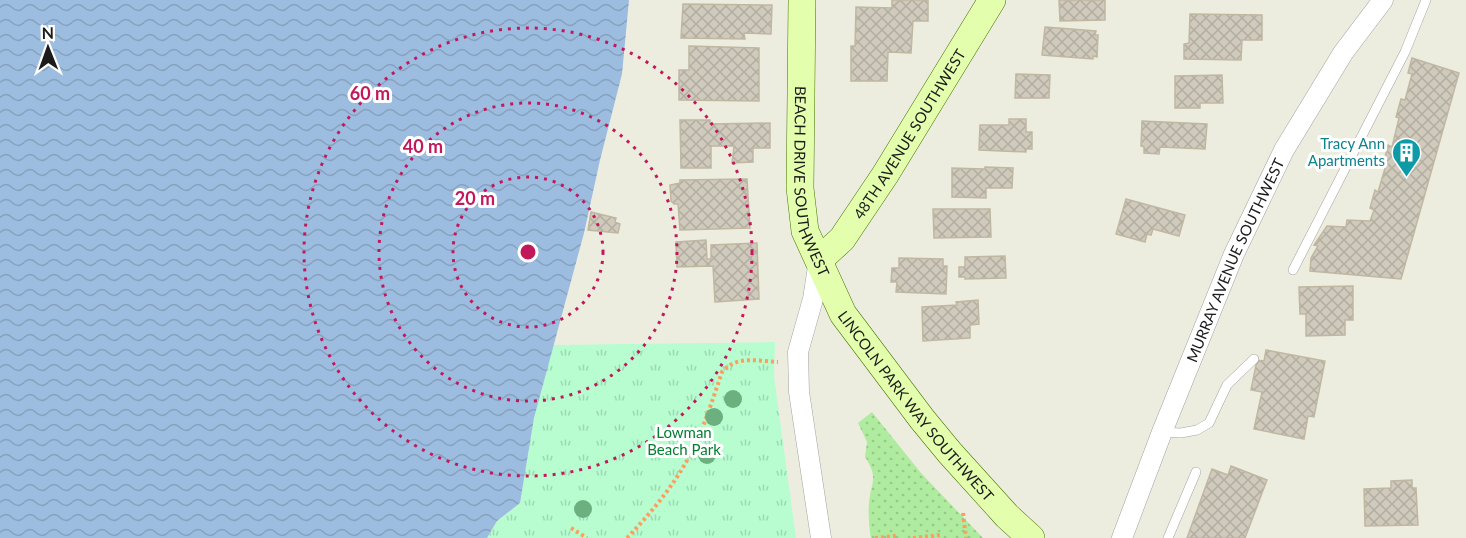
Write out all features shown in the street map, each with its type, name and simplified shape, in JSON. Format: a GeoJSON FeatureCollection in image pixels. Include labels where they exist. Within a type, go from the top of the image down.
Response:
{"type":"FeatureCollection","features":[{"type":"Feature","properties":{"kind":"main road","name":"BEACH DRIVE SOUTHWEST"},"geometry":{"type":"LineString","coordinates":[[802,0],[800,188],[805,231],[819,260]]}},
{"type":"Feature","properties":{"kind":"main road","name":"48TH AVENUE SOUTHWEST"},"geometry":{"type":"LineString","coordinates":[[819,260],[842,239],[885,175],[992,0]]}},
{"type":"Feature","properties":{"kind":"main road","name":"LINCOLN PARK WAY SOUTHWEST"},"geometry":{"type":"LineString","coordinates":[[819,260],[841,311],[922,419],[1007,516],[1031,538]]}},
{"type":"Feature","properties":{"kind":"street","name":"MURRAY AVENUE SOUTHWEST"},"geometry":{"type":"LineString","coordinates":[[1122,538],[1234,254],[1284,150],[1343,53],[1383,0]]}},
{"type":"Feature","properties":{"kind":"street","name":"BEACH DRIVE SOUTHWEST"},"geometry":{"type":"LineString","coordinates":[[819,260],[813,299],[798,352],[799,392],[821,538]]}},
{"type":"Feature","properties":{"kind":"lane"},"geometry":{"type":"LineString","coordinates":[[1293,270],[1405,52],[1426,0]]}},
{"type":"Feature","properties":{"kind":"lane"},"geometry":{"type":"LineString","coordinates":[[1162,432],[1181,433],[1197,430],[1209,423],[1227,385],[1254,358]]}},
{"type":"Feature","properties":{"kind":"lane"},"geometry":{"type":"LineString","coordinates":[[1168,538],[1196,472]]}},
{"type":"Feature","properties":{"kind":"path"},"geometry":{"type":"LineString","coordinates":[[627,538],[651,514],[675,480],[699,436],[722,372],[729,364],[742,360],[778,362]]}},
{"type":"Feature","properties":{"kind":"path"},"geometry":{"type":"LineString","coordinates":[[963,513],[966,538]]}},
{"type":"Feature","properties":{"kind":"path"},"geometry":{"type":"LineString","coordinates":[[571,528],[587,538]]}},
{"type":"Feature","properties":{"kind":"path"},"geometry":{"type":"LineString","coordinates":[[912,538],[940,535],[940,538]]}},
{"type":"Feature","properties":{"kind":"path"},"geometry":{"type":"LineString","coordinates":[[875,538],[896,536],[896,538]]}},
{"type":"Feature","properties":{"kind":"green space","name":"Lowman Beach Park"},"geometry":{"type":"Polygon","coordinates":[[[775,342],[774,376],[796,538],[487,538],[497,521],[520,503],[534,418],[553,345],[775,342]]]}},
{"type":"Feature","properties":{"kind":"green space"},"geometry":{"type":"Polygon","coordinates":[[[872,412],[921,473],[983,538],[871,538],[869,507],[873,475],[865,457],[867,442],[858,423],[872,412]]]}},
{"type":"Feature","properties":{"kind":"water"},"geometry":{"type":"Polygon","coordinates":[[[0,0],[629,0],[622,74],[584,233],[534,418],[520,503],[497,521],[487,538],[0,538],[0,0]]]}},
{"type":"Feature","properties":{"kind":"building"},"geometry":{"type":"Polygon","coordinates":[[[892,0],[928,0],[928,21],[913,21],[911,53],[888,52],[887,81],[851,81],[851,46],[855,46],[856,7],[892,8],[892,0]]]}},
{"type":"Feature","properties":{"kind":"building"},"geometry":{"type":"Polygon","coordinates":[[[1059,0],[1105,0],[1105,20],[1060,21],[1059,0]]]}},
{"type":"Feature","properties":{"kind":"building"},"geometry":{"type":"Polygon","coordinates":[[[683,4],[772,5],[771,34],[744,33],[745,39],[681,38],[683,4]]]}},
{"type":"Feature","properties":{"kind":"building"},"geometry":{"type":"Polygon","coordinates":[[[1190,14],[1262,15],[1262,40],[1242,40],[1241,60],[1184,59],[1184,44],[1189,43],[1190,14]]]}},
{"type":"Feature","properties":{"kind":"building"},"geometry":{"type":"Polygon","coordinates":[[[1045,27],[1096,31],[1095,35],[1098,35],[1097,57],[1093,56],[1093,59],[1042,55],[1045,27]]]}},
{"type":"Feature","properties":{"kind":"building"},"geometry":{"type":"Polygon","coordinates":[[[689,46],[759,48],[759,101],[679,100],[679,70],[689,70],[689,46]]]}},
{"type":"Feature","properties":{"kind":"building","name":"Tracy Ann Apartments"},"geometry":{"type":"Polygon","coordinates":[[[1412,58],[1459,73],[1401,279],[1310,271],[1311,258],[1318,246],[1314,245],[1327,226],[1346,227],[1347,220],[1370,221],[1374,210],[1370,208],[1375,190],[1378,192],[1386,165],[1383,165],[1388,145],[1392,147],[1401,99],[1405,100],[1412,74],[1408,73],[1412,58]]]}},
{"type":"Feature","properties":{"kind":"building"},"geometry":{"type":"Polygon","coordinates":[[[1016,74],[1050,75],[1049,98],[1015,98],[1016,74]]]}},
{"type":"Feature","properties":{"kind":"building"},"geometry":{"type":"Polygon","coordinates":[[[1222,75],[1223,103],[1200,103],[1200,108],[1175,108],[1175,76],[1222,75]]]}},
{"type":"Feature","properties":{"kind":"building"},"geometry":{"type":"Polygon","coordinates":[[[1009,119],[1026,119],[1026,132],[1032,132],[1032,149],[1026,149],[1026,152],[979,150],[980,125],[1009,125],[1009,119]]]}},
{"type":"Feature","properties":{"kind":"building"},"geometry":{"type":"Polygon","coordinates":[[[680,120],[710,120],[710,124],[770,123],[770,148],[753,148],[753,162],[732,163],[734,146],[711,146],[711,168],[681,168],[680,120]]]}},
{"type":"Feature","properties":{"kind":"building"},"geometry":{"type":"Polygon","coordinates":[[[1142,121],[1207,124],[1205,149],[1160,147],[1159,154],[1144,153],[1144,147],[1141,146],[1142,121]]]}},
{"type":"Feature","properties":{"kind":"building"},"geometry":{"type":"Polygon","coordinates":[[[985,167],[1013,168],[1012,188],[986,188],[986,198],[952,197],[952,168],[985,169],[985,167]]]}},
{"type":"Feature","properties":{"kind":"building"},"geometry":{"type":"Polygon","coordinates":[[[747,179],[750,228],[680,230],[678,204],[671,201],[670,185],[680,183],[680,180],[747,179]]]}},
{"type":"Feature","properties":{"kind":"building"},"geometry":{"type":"Polygon","coordinates":[[[1126,199],[1185,215],[1179,236],[1153,229],[1151,235],[1147,234],[1145,242],[1116,234],[1126,199]]]}},
{"type":"Feature","properties":{"kind":"building"},"geometry":{"type":"Polygon","coordinates":[[[933,209],[990,209],[991,237],[934,238],[933,209]]]}},
{"type":"Feature","properties":{"kind":"building"},"geometry":{"type":"Polygon","coordinates":[[[591,212],[616,218],[615,222],[620,224],[618,233],[588,230],[591,212]]]}},
{"type":"Feature","properties":{"kind":"building"},"geometry":{"type":"Polygon","coordinates":[[[706,240],[707,259],[711,259],[711,245],[757,243],[759,299],[715,302],[713,266],[677,267],[676,242],[706,240]]]}},
{"type":"Feature","properties":{"kind":"building"},"geometry":{"type":"Polygon","coordinates":[[[1005,256],[1006,278],[965,279],[965,277],[959,277],[959,267],[965,267],[965,257],[1005,256]]]}},
{"type":"Feature","properties":{"kind":"building"},"geometry":{"type":"Polygon","coordinates":[[[899,258],[943,259],[943,266],[947,266],[946,294],[896,292],[897,282],[891,282],[892,268],[899,268],[899,258]]]}},
{"type":"Feature","properties":{"kind":"building"},"geometry":{"type":"Polygon","coordinates":[[[1353,286],[1353,320],[1345,320],[1345,335],[1306,336],[1306,314],[1300,314],[1299,287],[1353,286]]]}},
{"type":"Feature","properties":{"kind":"building"},"geometry":{"type":"Polygon","coordinates":[[[978,300],[979,324],[970,325],[970,338],[923,341],[922,307],[957,305],[956,302],[978,300]]]}},
{"type":"Feature","properties":{"kind":"building"},"geometry":{"type":"Polygon","coordinates":[[[1266,350],[1325,361],[1314,417],[1308,416],[1304,439],[1254,429],[1262,392],[1251,390],[1257,360],[1264,361],[1266,350]]]}},
{"type":"Feature","properties":{"kind":"building"},"geometry":{"type":"Polygon","coordinates":[[[1231,466],[1267,480],[1245,538],[1187,538],[1212,469],[1228,475],[1231,466]]]}},
{"type":"Feature","properties":{"kind":"building"},"geometry":{"type":"Polygon","coordinates":[[[1412,480],[1412,488],[1416,488],[1418,525],[1365,526],[1364,489],[1391,488],[1391,481],[1412,480]]]}},
{"type":"Feature","properties":{"kind":"place","name":"Tracy Ann Apartments"},"geometry":{"type":"Point","coordinates":[1406,178]}}]}
